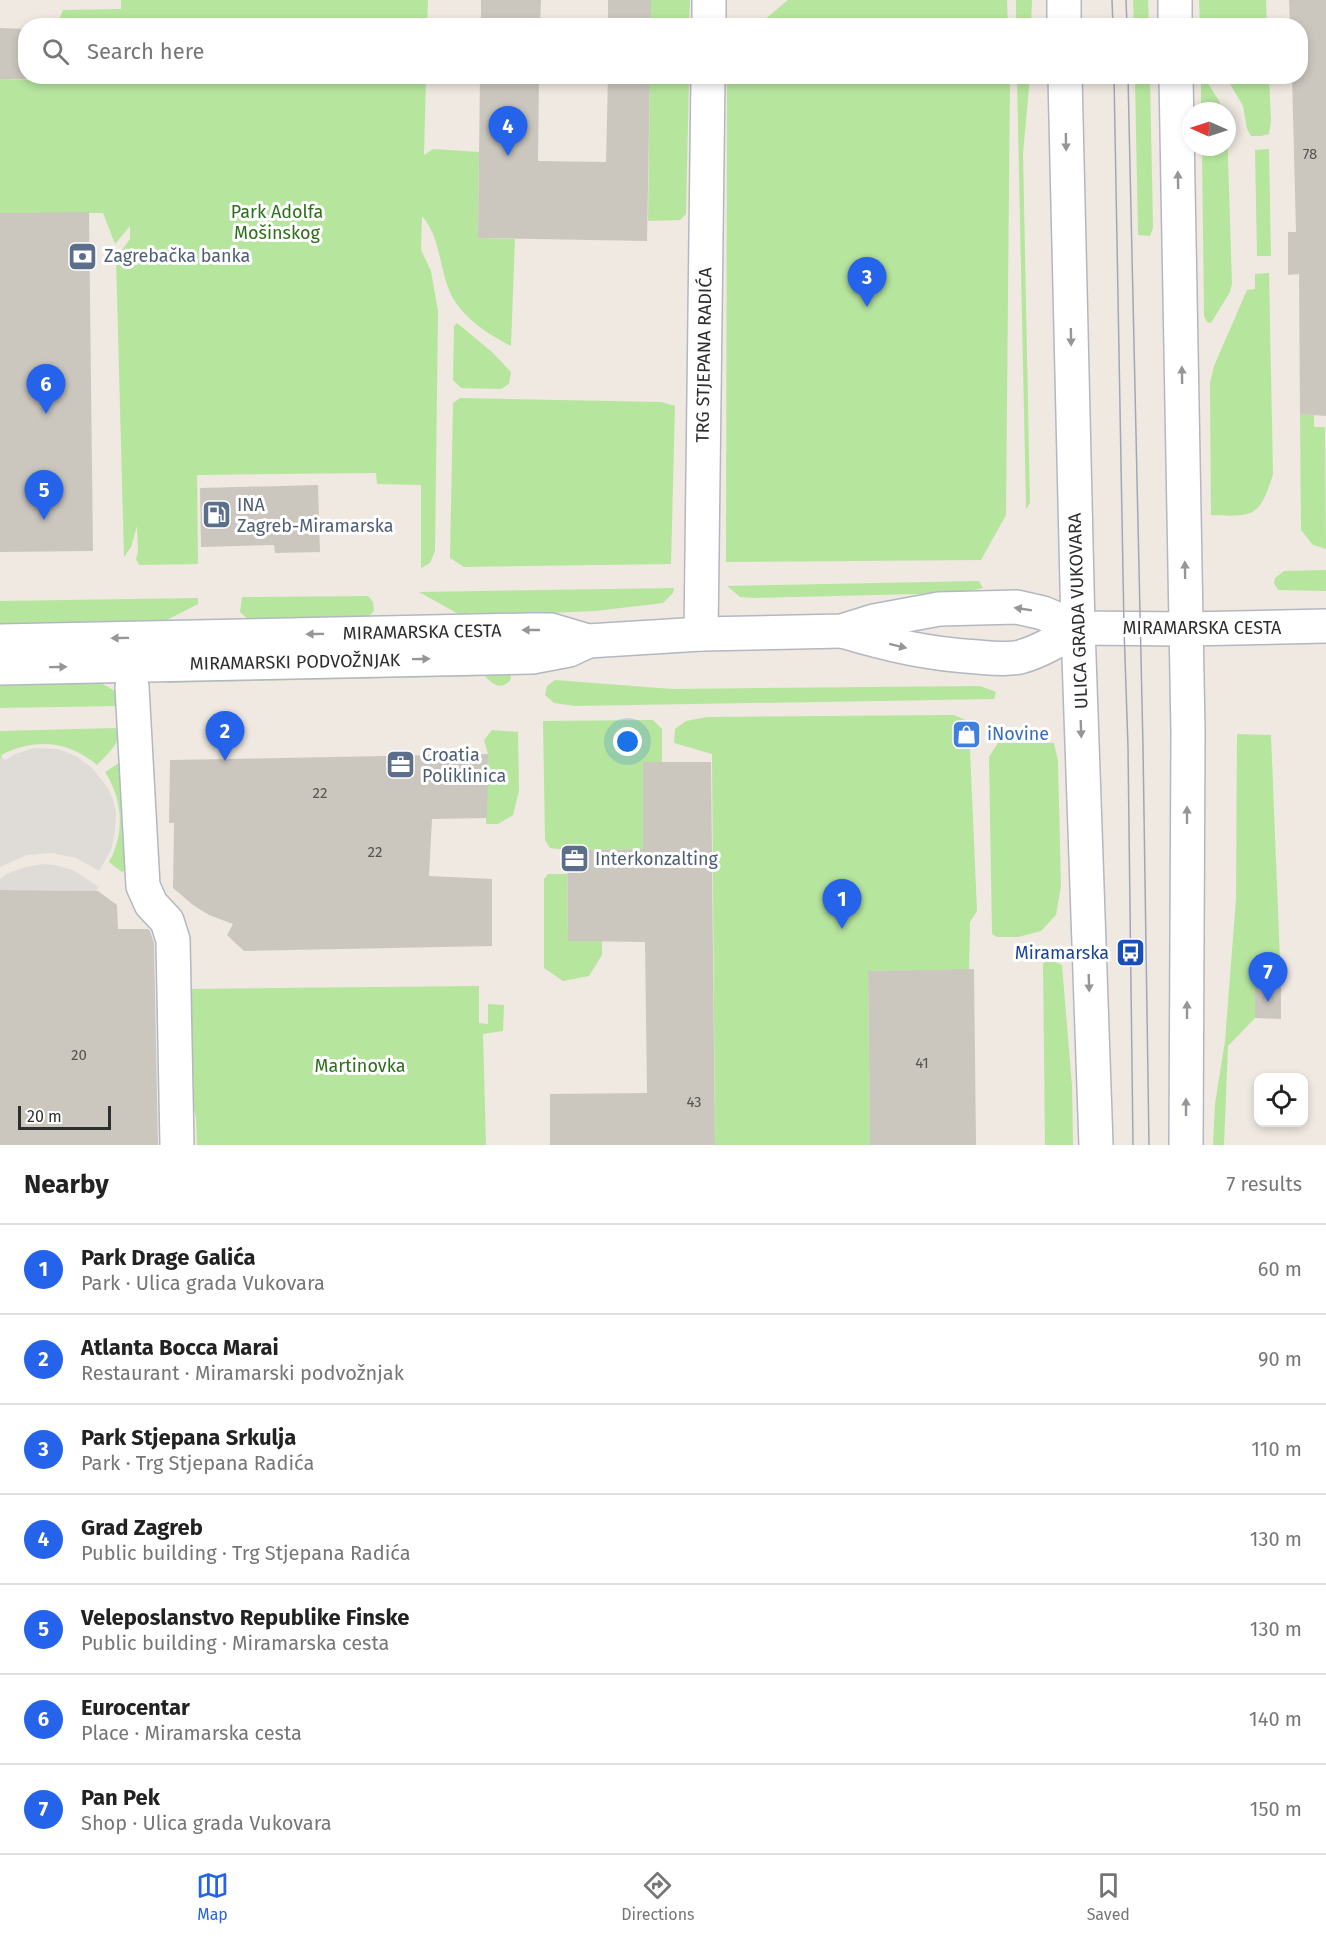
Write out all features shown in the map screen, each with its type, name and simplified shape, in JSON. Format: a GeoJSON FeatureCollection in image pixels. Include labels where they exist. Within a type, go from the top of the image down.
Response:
{"type":"FeatureCollection","features":[{"type":"Feature","properties":{"kind":"street"},"geometry":{"type":"LineString","coordinates":[[709,0],[709,18]]}},
{"type":"Feature","properties":{"kind":"street"},"geometry":{"type":"LineString","coordinates":[[1064,0],[1064,18]]}},
{"type":"Feature","properties":{"kind":"street"},"geometry":{"type":"LineString","coordinates":[[1175,0],[1175,18]]}},
{"type":"Feature","properties":{"kind":"street","name":"TRG STJEPANA RADIĆA"},"geometry":{"type":"LineString","coordinates":[[701,634],[708,84]]}},
{"type":"Feature","properties":{"kind":"street","name":"ULICA GRADA VUKOVARA"},"geometry":{"type":"LineString","coordinates":[[1065,84],[1078,628],[1096,1145]]}},
{"type":"Feature","properties":{"kind":"street"},"geometry":{"type":"LineString","coordinates":[[1176,84],[1187,629],[1186,1145]]}},
{"type":"Feature","properties":{"kind":"street","name":"MIRAMARSKA CESTA"},"geometry":{"type":"LineString","coordinates":[[0,641],[551,630],[588,641],[701,634],[842,631],[874,621],[927,611],[1017,607],[1060,618],[1078,628],[1187,629],[1326,626]]}},
{"type":"Feature","properties":{"kind":"street","name":"MIRAMARSKA CESTA"},"geometry":{"type":"LineString","coordinates":[[842,631],[930,653],[998,658],[1017,657],[1041,649],[1078,628]]}},
{"type":"Feature","properties":{"kind":"street","name":"MIRAMARSKI PODVOŽNJAK"},"geometry":{"type":"LineString","coordinates":[[0,668],[532,657],[569,650],[588,641]]}},
{"type":"Feature","properties":{"kind":"street"},"geometry":{"type":"LineString","coordinates":[[132,687],[143,886],[151,904],[167,921],[173,940],[177,1145]]}},
{"type":"Feature","properties":{"kind":"green space"},"geometry":{"type":"Polygon","coordinates":[[[121,0],[428,0],[427,18],[60,18],[63,10],[121,9],[121,0]]]}},
{"type":"Feature","properties":{"kind":"green space"},"geometry":{"type":"Polygon","coordinates":[[[651,0],[690,0],[689,18],[651,18],[651,0]]]}},
{"type":"Feature","properties":{"kind":"green space"},"geometry":{"type":"Polygon","coordinates":[[[788,0],[1007,0],[1008,18],[766,18],[788,0]]]}},
{"type":"Feature","properties":{"kind":"green space"},"geometry":{"type":"Polygon","coordinates":[[[1016,0],[1032,0],[1031,18],[1016,18],[1016,0]]]}},
{"type":"Feature","properties":{"kind":"green space"},"geometry":{"type":"Polygon","coordinates":[[[1133,0],[1148,0],[1149,18],[1134,18],[1133,0]]]}},
{"type":"Feature","properties":{"kind":"green space"},"geometry":{"type":"Polygon","coordinates":[[[1199,0],[1266,0],[1267,18],[1200,18],[1199,0]]]}},
{"type":"Feature","properties":{"kind":"green space","name":"Park Adolfa Mošinskog"},"geometry":{"type":"Polygon","coordinates":[[[0,79],[18,79],[18,84],[426,84],[424,155],[433,149],[479,152],[478,238],[515,239],[511,346],[476,324],[454,300],[432,233],[422,216],[421,250],[431,271],[438,311],[435,551],[430,563],[421,568],[421,485],[377,484],[376,473],[197,475],[198,564],[139,565],[136,559],[137,526],[131,547],[124,557],[116,258],[130,239],[130,226],[115,244],[103,213],[0,213],[0,79]]]}},
{"type":"Feature","properties":{"kind":"green space"},"geometry":{"type":"Polygon","coordinates":[[[650,84],[689,84],[686,214],[680,220],[648,221],[650,84]]]}},
{"type":"Feature","properties":{"kind":"green space"},"geometry":{"type":"Polygon","coordinates":[[[727,84],[1010,84],[1006,515],[981,560],[726,562],[727,84]]]}},
{"type":"Feature","properties":{"kind":"green space"},"geometry":{"type":"Polygon","coordinates":[[[1017,84],[1029,84],[1023,153],[1030,503],[1026,509],[1017,84]]]}},
{"type":"Feature","properties":{"kind":"green space"},"geometry":{"type":"Polygon","coordinates":[[[1135,84],[1150,84],[1153,228],[1150,236],[1138,235],[1135,84]]]}},
{"type":"Feature","properties":{"kind":"green space"},"geometry":{"type":"Polygon","coordinates":[[[1201,84],[1208,84],[1219,102],[1201,102],[1201,84]]]}},
{"type":"Feature","properties":{"kind":"green space"},"geometry":{"type":"Polygon","coordinates":[[[1230,84],[1269,84],[1271,121],[1269,134],[1251,136],[1247,129],[1243,106],[1230,84]]]}},
{"type":"Feature","properties":{"kind":"green space"},"geometry":{"type":"Polygon","coordinates":[[[1269,149],[1271,256],[1257,256],[1255,150],[1269,149]]]}},
{"type":"Feature","properties":{"kind":"green space"},"geometry":{"type":"Polygon","coordinates":[[[1202,156],[1228,156],[1232,284],[1230,292],[1211,323],[1207,322],[1204,316],[1202,156]]]}},
{"type":"Feature","properties":{"kind":"green space"},"geometry":{"type":"Polygon","coordinates":[[[1269,273],[1273,474],[1264,499],[1253,511],[1237,515],[1211,515],[1210,383],[1214,366],[1247,290],[1255,289],[1255,274],[1269,273]]]}},
{"type":"Feature","properties":{"kind":"green space"},"geometry":{"type":"Polygon","coordinates":[[[457,323],[492,352],[511,372],[509,384],[501,389],[461,388],[453,380],[454,326],[457,323]]]}},
{"type":"Feature","properties":{"kind":"green space"},"geometry":{"type":"Polygon","coordinates":[[[460,398],[661,402],[675,406],[671,564],[464,567],[450,558],[453,403],[460,398]]]}},
{"type":"Feature","properties":{"kind":"green space"},"geometry":{"type":"Polygon","coordinates":[[[1300,414],[1314,415],[1314,427],[1325,427],[1326,549],[1313,545],[1301,530],[1300,414]]]}},
{"type":"Feature","properties":{"kind":"green space"},"geometry":{"type":"Polygon","coordinates":[[[1326,570],[1326,591],[1278,590],[1274,583],[1275,578],[1284,571],[1326,570]]]}},
{"type":"Feature","properties":{"kind":"green space"},"geometry":{"type":"Polygon","coordinates":[[[979,581],[983,588],[960,593],[756,598],[740,597],[727,586],[979,581]]]}},
{"type":"Feature","properties":{"kind":"green space"},"geometry":{"type":"Polygon","coordinates":[[[674,588],[673,593],[663,603],[595,611],[464,617],[419,592],[674,588]]]}},
{"type":"Feature","properties":{"kind":"green space"},"geometry":{"type":"Polygon","coordinates":[[[368,596],[373,602],[374,611],[365,620],[251,622],[240,612],[242,597],[368,596]]]}},
{"type":"Feature","properties":{"kind":"green space"},"geometry":{"type":"Polygon","coordinates":[[[198,598],[198,604],[159,624],[0,628],[0,601],[198,598]]]}},
{"type":"Feature","properties":{"kind":"green space"},"geometry":{"type":"Polygon","coordinates":[[[484,672],[510,675],[511,679],[501,686],[494,684],[485,676],[168,683],[159,680],[484,672]]]}},
{"type":"Feature","properties":{"kind":"green space"},"geometry":{"type":"Polygon","coordinates":[[[92,678],[115,691],[117,706],[0,708],[0,682],[92,678]]]}},
{"type":"Feature","properties":{"kind":"green space"},"geometry":{"type":"Polygon","coordinates":[[[555,680],[672,689],[980,686],[996,692],[994,699],[575,706],[554,703],[545,695],[547,686],[555,680]]]}},
{"type":"Feature","properties":{"kind":"green space"},"geometry":{"type":"Polygon","coordinates":[[[954,715],[968,721],[955,722],[955,749],[970,749],[977,911],[970,922],[969,970],[868,971],[870,1145],[715,1145],[712,754],[674,743],[675,729],[686,721],[707,717],[954,715]]]}},
{"type":"Feature","properties":{"kind":"green space"},"geometry":{"type":"Polygon","coordinates":[[[653,720],[662,729],[662,762],[643,763],[643,849],[567,850],[550,848],[545,840],[543,721],[653,720]]]}},
{"type":"Feature","properties":{"kind":"green space"},"geometry":{"type":"Polygon","coordinates":[[[115,728],[118,730],[118,735],[115,745],[97,765],[74,750],[51,744],[26,746],[1,755],[0,759],[0,731],[115,728]]]}},
{"type":"Feature","properties":{"kind":"green space"},"geometry":{"type":"Polygon","coordinates":[[[492,730],[518,732],[519,791],[513,815],[498,824],[486,824],[488,754],[484,740],[492,730]]]}},
{"type":"Feature","properties":{"kind":"green space"},"geometry":{"type":"Polygon","coordinates":[[[1237,734],[1271,735],[1281,986],[1255,986],[1255,1018],[1228,1046],[1224,1145],[1213,1145],[1215,1104],[1225,1041],[1236,899],[1237,734]]]}},
{"type":"Feature","properties":{"kind":"green space"},"geometry":{"type":"Polygon","coordinates":[[[998,743],[1054,743],[1058,761],[1061,886],[1056,915],[1041,931],[1018,937],[997,937],[992,934],[989,757],[998,743]]]}},
{"type":"Feature","properties":{"kind":"green space"},"geometry":{"type":"Polygon","coordinates":[[[122,761],[125,866],[122,872],[109,862],[118,840],[120,817],[111,782],[105,772],[122,761]]]}},
{"type":"Feature","properties":{"kind":"green space"},"geometry":{"type":"Polygon","coordinates":[[[548,874],[567,874],[568,940],[602,941],[602,955],[589,976],[563,981],[544,968],[544,879],[548,874]]]}},
{"type":"Feature","properties":{"kind":"green space"},"geometry":{"type":"Polygon","coordinates":[[[1051,960],[1062,965],[1072,1086],[1073,1145],[1045,1145],[1043,963],[1051,960]]]}},
{"type":"Feature","properties":{"kind":"green space","name":"Martinovka"},"geometry":{"type":"Polygon","coordinates":[[[479,986],[479,1023],[488,1024],[488,1004],[504,1005],[503,1031],[483,1034],[486,1145],[197,1145],[196,1118],[192,1100],[187,989],[479,986]]]}},
{"type":"Feature","properties":{"kind":"shaded area"},"geometry":{"type":"Polygon","coordinates":[[[34,748],[58,749],[76,756],[92,768],[108,788],[116,812],[115,831],[111,850],[99,871],[76,858],[52,853],[27,855],[0,867],[0,759],[5,760],[34,748]]]}},
{"type":"Feature","properties":{"kind":"shaded area"},"geometry":{"type":"Polygon","coordinates":[[[44,864],[73,870],[99,887],[96,891],[0,890],[0,879],[6,874],[25,867],[44,864]]]}},
{"type":"Feature","properties":{"kind":"building"},"geometry":{"type":"Polygon","coordinates":[[[481,0],[541,0],[540,18],[481,18],[481,0]]]}},
{"type":"Feature","properties":{"kind":"building"},"geometry":{"type":"Polygon","coordinates":[[[608,0],[651,0],[651,18],[608,18],[608,0]]]}},
{"type":"Feature","properties":{"kind":"building"},"geometry":{"type":"Polygon","coordinates":[[[1289,0],[1326,0],[1326,416],[1300,414],[1299,274],[1288,275],[1288,232],[1296,232],[1292,84],[1308,84],[1308,18],[1290,18],[1289,0]]]}},
{"type":"Feature","properties":{"kind":"building"},"geometry":{"type":"Polygon","coordinates":[[[0,28],[18,29],[18,79],[0,79],[0,28]]]}},
{"type":"Feature","properties":{"kind":"building"},"geometry":{"type":"Polygon","coordinates":[[[480,84],[539,84],[538,161],[606,162],[608,84],[650,84],[647,241],[478,238],[480,84]]]}},
{"type":"Feature","properties":{"kind":"building"},"geometry":{"type":"Polygon","coordinates":[[[89,212],[93,551],[0,552],[0,213],[89,212]]]}},
{"type":"Feature","properties":{"kind":"building"},"geometry":{"type":"Polygon","coordinates":[[[318,485],[320,552],[275,553],[274,545],[201,547],[200,488],[318,485]]]}},
{"type":"Feature","properties":{"kind":"building"},"geometry":{"type":"Polygon","coordinates":[[[488,754],[487,818],[432,819],[429,876],[492,879],[492,946],[244,951],[227,935],[233,924],[209,915],[173,888],[174,823],[169,823],[170,760],[488,754]]]}},
{"type":"Feature","properties":{"kind":"building"},"geometry":{"type":"Polygon","coordinates":[[[643,762],[711,762],[715,1145],[550,1145],[550,1094],[647,1093],[645,942],[568,941],[567,850],[643,849],[643,762]]]}},
{"type":"Feature","properties":{"kind":"building"},"geometry":{"type":"Polygon","coordinates":[[[0,890],[98,891],[117,905],[118,929],[148,929],[150,931],[154,943],[158,1145],[0,1145],[0,890]]]}},
{"type":"Feature","properties":{"kind":"building"},"geometry":{"type":"Polygon","coordinates":[[[974,969],[976,1145],[870,1145],[868,971],[974,969]]]}},
{"type":"Feature","properties":{"kind":"building"},"geometry":{"type":"Polygon","coordinates":[[[1255,986],[1281,986],[1281,1019],[1255,1018],[1255,986]]]}},
{"type":"Feature","properties":{"kind":"tram line"},"geometry":{"type":"LineString","coordinates":[[1112,0],[1113,18]]}},
{"type":"Feature","properties":{"kind":"tram line"},"geometry":{"type":"LineString","coordinates":[[1126,0],[1127,18]]}},
{"type":"Feature","properties":{"kind":"tram line"},"geometry":{"type":"LineString","coordinates":[[1114,84],[1128,747],[1133,1145]]}},
{"type":"Feature","properties":{"kind":"tram line"},"geometry":{"type":"LineString","coordinates":[[1128,84],[1143,747],[1149,1145]]}},
{"type":"Feature","properties":{"kind":"place","name":"Grad Zagreb"},"geometry":{"type":"Point","coordinates":[508,156]}},
{"type":"Feature","properties":{"kind":"place","name":"Zagrebačka banka"},"geometry":{"type":"Point","coordinates":[83,256]}},
{"type":"Feature","properties":{"kind":"place","name":"Park Stjepana Srkulja"},"geometry":{"type":"Point","coordinates":[867,307]}},
{"type":"Feature","properties":{"kind":"place","name":"Eurocentar"},"geometry":{"type":"Point","coordinates":[46,414]}},
{"type":"Feature","properties":{"kind":"place","name":"INA Zagreb-Miramarska"},"geometry":{"type":"Point","coordinates":[216,515]}},
{"type":"Feature","properties":{"kind":"place","name":"Veleposlanstvo Republike Finske"},"geometry":{"type":"Point","coordinates":[44,520]}},
{"type":"Feature","properties":{"kind":"place","name":"iNovine"},"geometry":{"type":"Point","coordinates":[966,734]}},
{"type":"Feature","properties":{"kind":"place","name":"Atlanta Bocca Marai"},"geometry":{"type":"Point","coordinates":[225,761]}},
{"type":"Feature","properties":{"kind":"place","name":"Croatia Poliklinica"},"geometry":{"type":"Point","coordinates":[401,765]}},
{"type":"Feature","properties":{"kind":"place","name":"Interkonzalting"},"geometry":{"type":"Point","coordinates":[574,859]}},
{"type":"Feature","properties":{"kind":"place","name":"Park Drage Galića"},"geometry":{"type":"Point","coordinates":[842,929]}},
{"type":"Feature","properties":{"kind":"place","name":"Miramarska"},"geometry":{"type":"Point","coordinates":[1130,953]}},
{"type":"Feature","properties":{"kind":"place","name":"Pan Pek"},"geometry":{"type":"Point","coordinates":[1268,1002]}}]}
